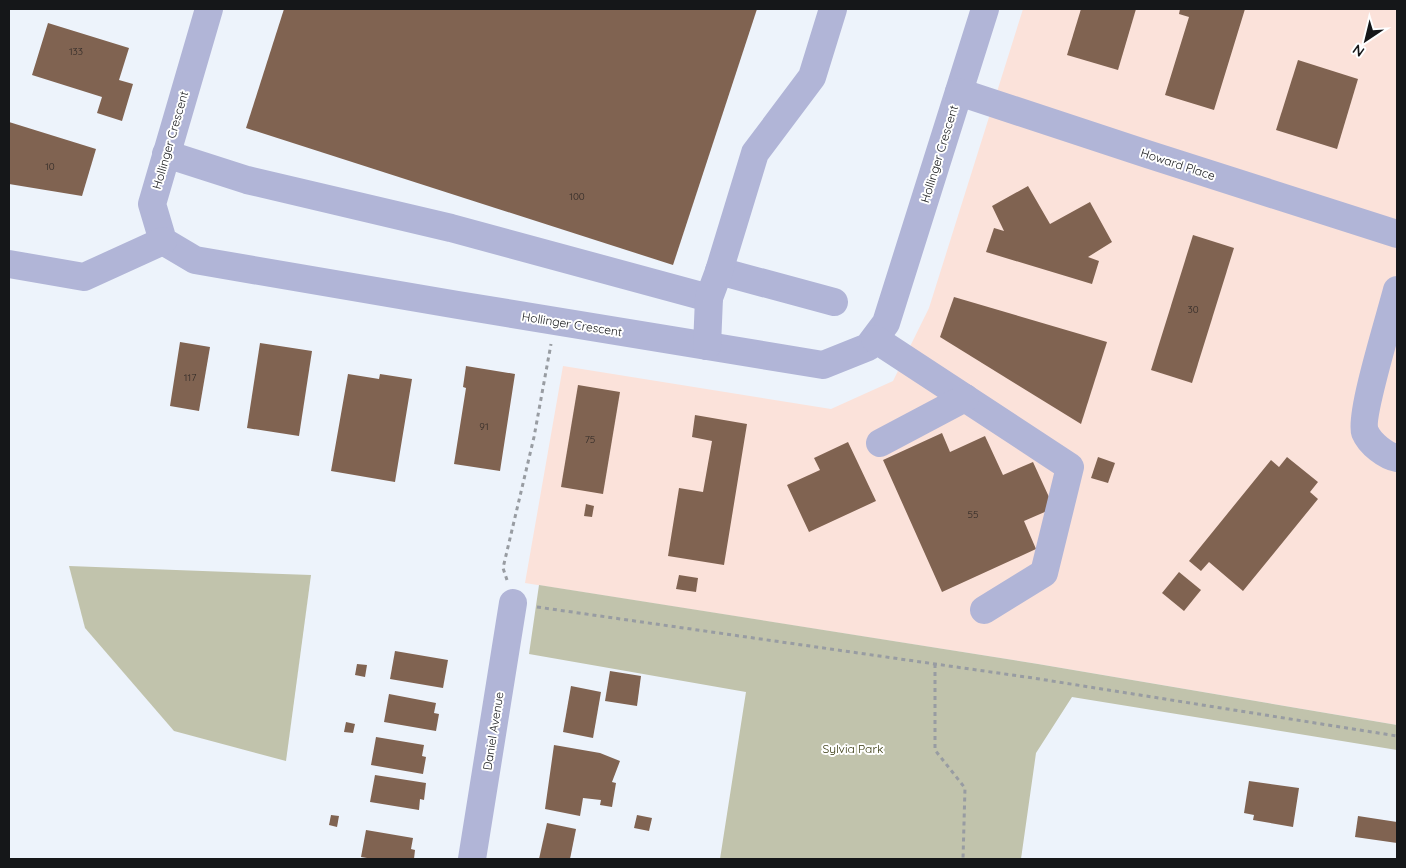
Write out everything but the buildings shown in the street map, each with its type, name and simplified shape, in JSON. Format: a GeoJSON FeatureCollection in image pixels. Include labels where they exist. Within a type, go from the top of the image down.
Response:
{"type":"FeatureCollection","features":[{"type":"Feature","properties":{"kind":"street","name":"Hollinger Crescent"},"geometry":{"type":"LineString","coordinates":[[209,9],[152,204],[163,241],[195,260],[823,365],[868,348],[886,323],[985,9]]}},
{"type":"Feature","properties":{"kind":"street"},"geometry":{"type":"LineString","coordinates":[[707,346],[709,298],[755,153],[812,78],[833,9]]}},
{"type":"Feature","properties":{"kind":"street","name":"Howard Place"},"geometry":{"type":"LineString","coordinates":[[959,92],[1397,234]]}},
{"type":"Feature","properties":{"kind":"street"},"geometry":{"type":"LineString","coordinates":[[166,154],[247,180],[451,228],[709,298]]}},
{"type":"Feature","properties":{"kind":"street"},"geometry":{"type":"LineString","coordinates":[[9,264],[84,277],[163,241]]}},
{"type":"Feature","properties":{"kind":"street"},"geometry":{"type":"LineString","coordinates":[[719,271],[834,302]]}},
{"type":"Feature","properties":{"kind":"street"},"geometry":{"type":"LineString","coordinates":[[1397,290],[1365,409],[1365,432],[1376,447],[1397,458]]}},
{"type":"Feature","properties":{"kind":"street"},"geometry":{"type":"LineString","coordinates":[[874,339],[1070,467],[1044,573],[984,610]]}},
{"type":"Feature","properties":{"kind":"street"},"geometry":{"type":"LineString","coordinates":[[880,443],[965,398]]}},
{"type":"Feature","properties":{"kind":"street","name":"Daniel Avenue"},"geometry":{"type":"LineString","coordinates":[[472,859],[513,603]]}},
{"type":"Feature","properties":{"kind":"path"},"geometry":{"type":"LineString","coordinates":[[555,321],[534,437],[504,568],[513,603],[935,664],[1397,736]]}},
{"type":"Feature","properties":{"kind":"path"},"geometry":{"type":"LineString","coordinates":[[935,664],[935,750],[965,788],[963,859]]}},
{"type":"Feature","properties":{"kind":"shaded area"},"geometry":{"type":"Polygon","coordinates":[[[1023,9],[1397,9],[1397,725],[1038,664],[525,583],[563,366],[831,409],[893,381],[929,308],[1023,9]]]}},
{"type":"Feature","properties":{"kind":"green space"},"geometry":{"type":"Polygon","coordinates":[[[69,566],[311,575],[286,761],[174,731],[85,628],[69,566]]]}},
{"type":"Feature","properties":{"kind":"green space","name":"Sylvia Park"},"geometry":{"type":"Polygon","coordinates":[[[539,585],[1038,664],[1397,725],[1397,750],[1072,697],[1036,753],[1021,859],[720,859],[746,692],[529,654],[539,585]]]}}]}
